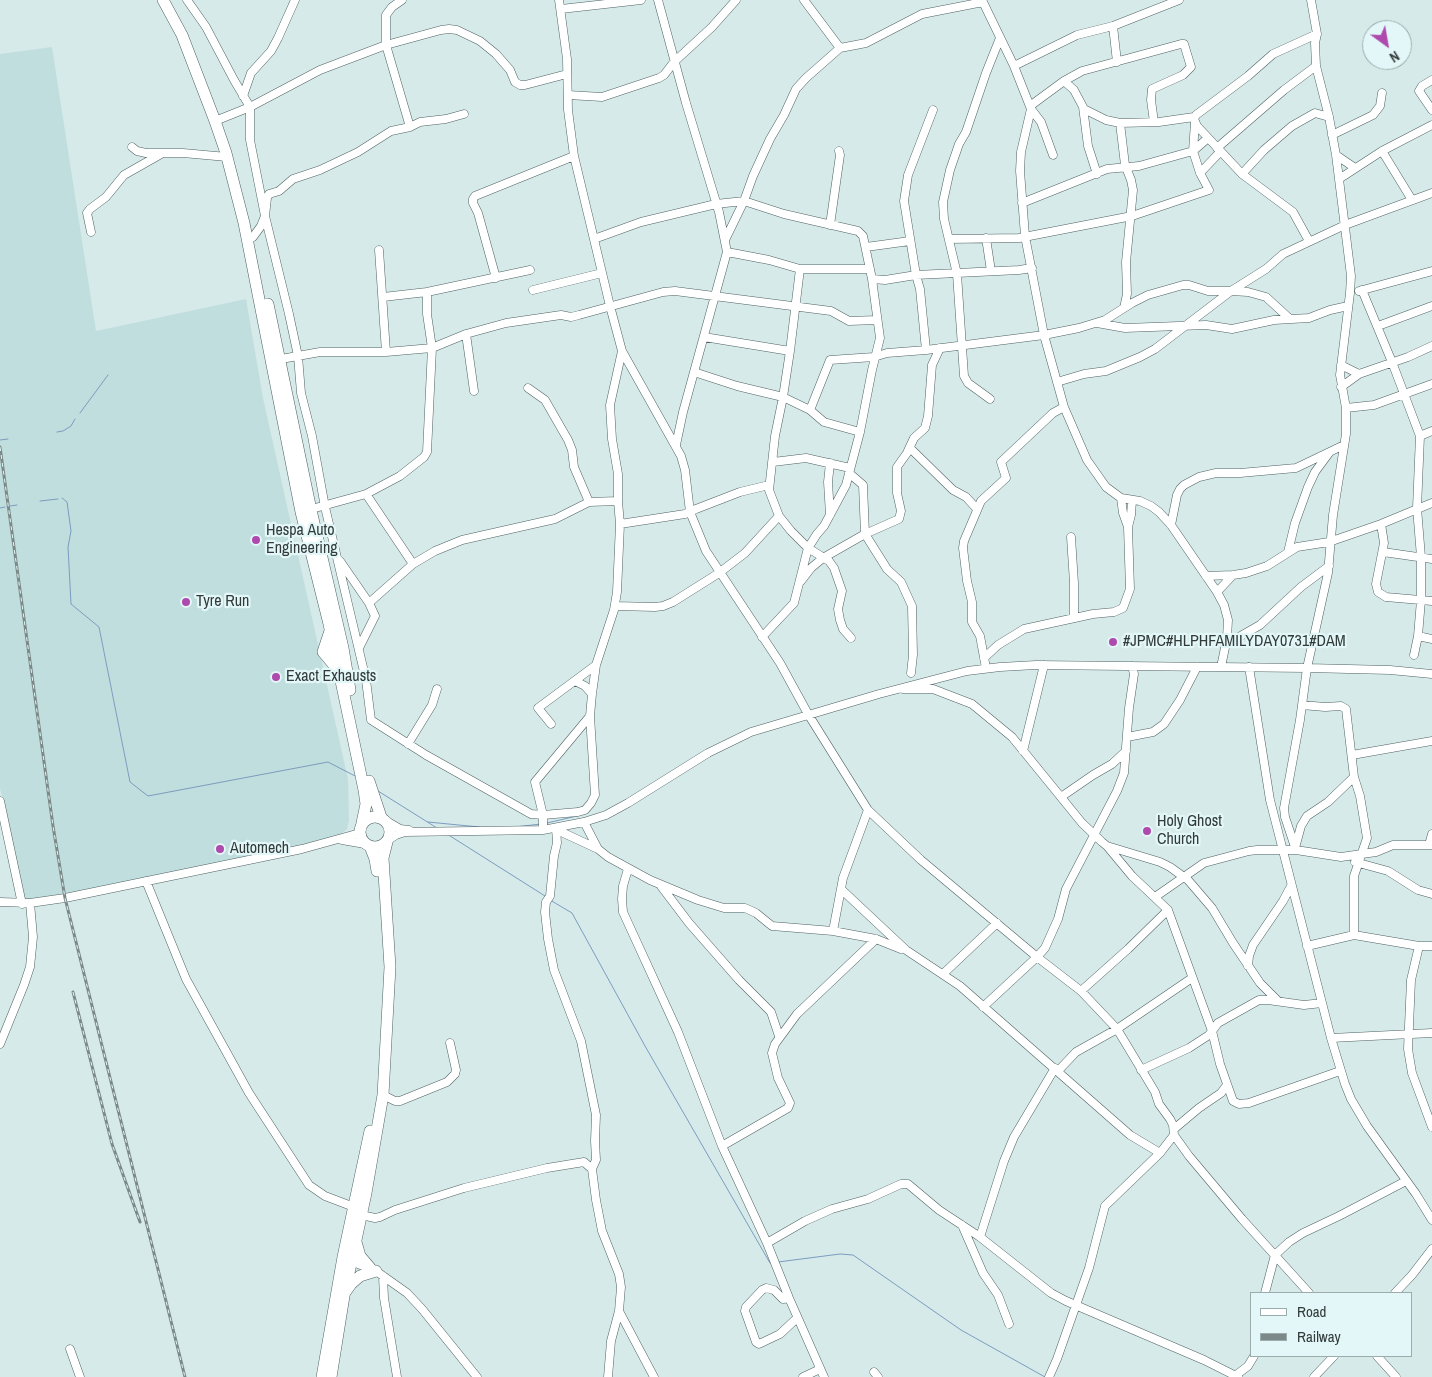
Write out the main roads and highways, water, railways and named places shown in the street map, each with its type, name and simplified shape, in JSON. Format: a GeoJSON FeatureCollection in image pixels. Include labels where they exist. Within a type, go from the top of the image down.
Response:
{"type":"FeatureCollection","features":[{"type":"Feature","properties":{"kind":"highway"},"geometry":{"type":"LineString","coordinates":[[163,0],[182,35],[232,150],[281,359],[306,511],[343,648],[368,780],[391,831],[383,858],[390,967],[383,1095],[322,1377]]}},
{"type":"Feature","properties":{"kind":"highway"},"geometry":{"type":"LineString","coordinates":[[218,120],[244,223],[364,790],[366,804],[361,828],[361,839],[368,845],[375,859],[380,896],[384,968],[383,1005],[375,1097],[358,1211],[356,1242],[358,1252],[377,1272],[366,1273],[355,1280],[344,1296]]}},
{"type":"Feature","properties":{"kind":"highway"},"geometry":{"type":"LineString","coordinates":[[361,828],[371,817],[385,820]]}},
{"type":"Feature","properties":{"kind":"highway"},"geometry":{"type":"LineString","coordinates":[[368,845],[379,847],[387,841]]}},
{"type":"Feature","properties":{"kind":"highway"},"geometry":{"type":"LineString","coordinates":[[331,1377],[344,1296],[347,1259],[357,1236]]}},
{"type":"Feature","properties":{"kind":"waterway"},"geometry":{"type":"LineString","coordinates":[[80,413],[108,375]]}},
{"type":"Feature","properties":{"kind":"waterway"},"geometry":{"type":"LineString","coordinates":[[57,432],[71,426],[75,419]]}},
{"type":"Feature","properties":{"kind":"waterway"},"geometry":{"type":"LineString","coordinates":[[0,440],[8,439]]}},
{"type":"Feature","properties":{"kind":"waterway"},"geometry":{"type":"LineString","coordinates":[[62,498],[67,502],[71,531],[68,547],[71,604],[99,627],[130,782],[148,796],[328,762],[355,776]]}},
{"type":"Feature","properties":{"kind":"waterway"},"geometry":{"type":"LineString","coordinates":[[40,501],[58,499]]}},
{"type":"Feature","properties":{"kind":"waterway"},"geometry":{"type":"LineString","coordinates":[[10,506],[17,505]]}},
{"type":"Feature","properties":{"kind":"waterway"},"geometry":{"type":"LineString","coordinates":[[0,508],[5,507]]}},
{"type":"Feature","properties":{"kind":"waterway"},"geometry":{"type":"LineString","coordinates":[[378,791],[437,828]]}},
{"type":"Feature","properties":{"kind":"waterway"},"geometry":{"type":"LineString","coordinates":[[547,823],[577,816]]}},
{"type":"Feature","properties":{"kind":"waterway"},"geometry":{"type":"LineString","coordinates":[[428,822],[479,827]]}},
{"type":"Feature","properties":{"kind":"waterway"},"geometry":{"type":"LineString","coordinates":[[515,827],[541,824]]}},
{"type":"Feature","properties":{"kind":"waterway"},"geometry":{"type":"LineString","coordinates":[[447,834],[545,896]]}},
{"type":"Feature","properties":{"kind":"waterway"},"geometry":{"type":"LineString","coordinates":[[550,900],[572,913],[645,1046],[771,1263]]}},
{"type":"Feature","properties":{"kind":"waterway"},"geometry":{"type":"LineString","coordinates":[[778,1262],[840,1254],[853,1255],[961,1330],[1045,1377]]}},
{"type":"Feature","properties":{"kind":"railway"},"geometry":{"type":"LineString","coordinates":[[0,447],[53,826],[65,898],[185,1377]]}},
{"type":"Feature","properties":{"kind":"railway"},"geometry":{"type":"LineString","coordinates":[[73,992],[112,1144],[140,1222]]}},
{"type":"Feature","properties":{"kind":"place","name":"Hespa Auto Engineering"},"geometry":{"type":"Point","coordinates":[256,540]}},
{"type":"Feature","properties":{"kind":"place","name":"Tyre Run"},"geometry":{"type":"Point","coordinates":[186,602]}},
{"type":"Feature","properties":{"kind":"place","name":"#JPMC#HLPHFAMILYDAY0731#DAM"},"geometry":{"type":"Point","coordinates":[1113,642]}},
{"type":"Feature","properties":{"kind":"place","name":"Exact Exhausts"},"geometry":{"type":"Point","coordinates":[276,677]}},
{"type":"Feature","properties":{"kind":"place","name":"Holy Ghost Church"},"geometry":{"type":"Point","coordinates":[1147,831]}},
{"type":"Feature","properties":{"kind":"place","name":"Automech"},"geometry":{"type":"Point","coordinates":[220,849]}}]}
